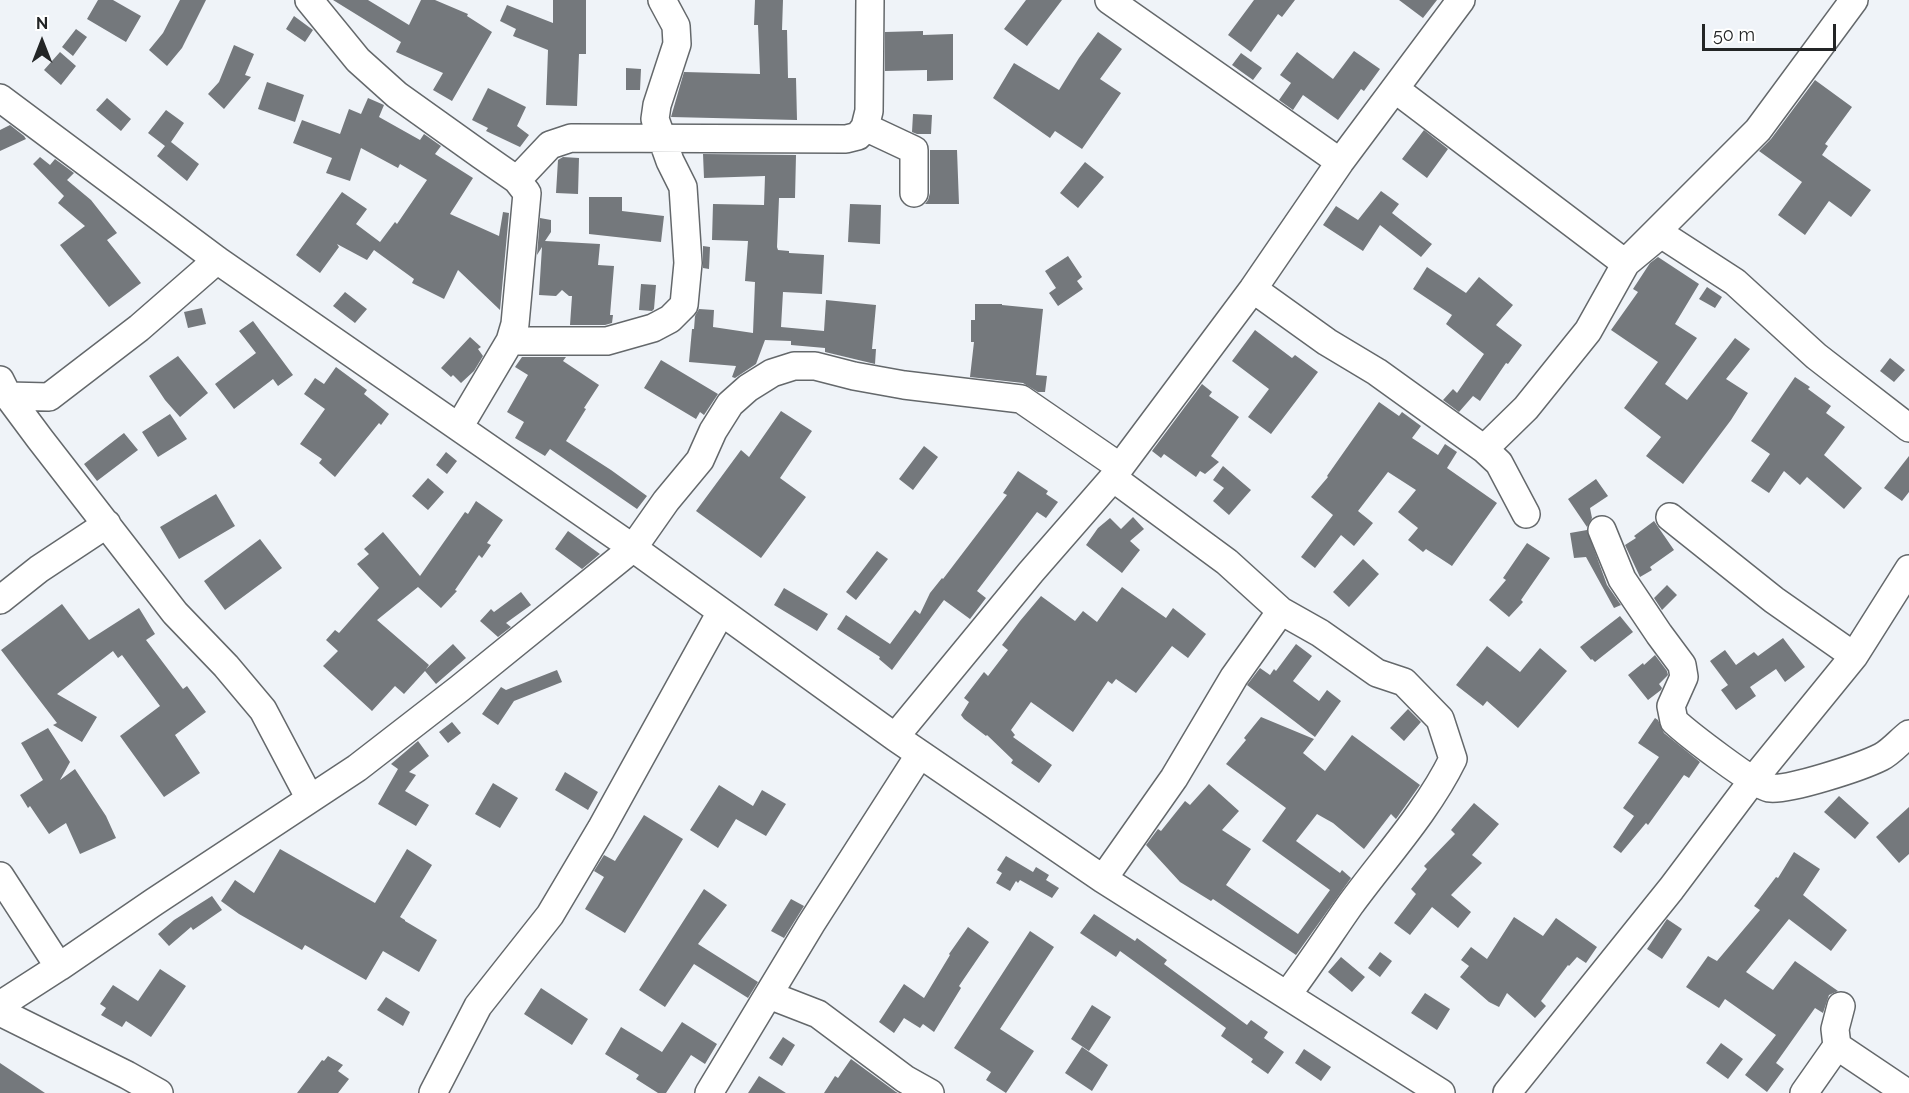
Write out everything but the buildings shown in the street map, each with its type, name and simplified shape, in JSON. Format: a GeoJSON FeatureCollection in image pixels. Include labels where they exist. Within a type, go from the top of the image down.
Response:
{"type":"FeatureCollection","features":[{"type":"Feature","properties":{"kind":"street"},"geometry":{"type":"LineString","coordinates":[[309,0],[358,60],[397,95],[517,180],[527,193],[514,324],[510,341],[459,427]]}},
{"type":"Feature","properties":{"kind":"street"},"geometry":{"type":"LineString","coordinates":[[510,341],[607,341],[653,328],[670,319],[684,305],[688,263],[683,187],[655,119],[657,105],[677,44],[676,26],[662,0]]}},
{"type":"Feature","properties":{"kind":"street"},"geometry":{"type":"LineString","coordinates":[[517,180],[550,145],[571,138],[846,139],[858,136],[865,127],[869,111],[870,0]]}},
{"type":"Feature","properties":{"kind":"street"},"geometry":{"type":"LineString","coordinates":[[1109,0],[1340,162]]}},
{"type":"Feature","properties":{"kind":"street"},"geometry":{"type":"LineString","coordinates":[[895,737],[1031,572],[1117,473],[1253,289],[1340,162],[1462,0]]}},
{"type":"Feature","properties":{"kind":"street"},"geometry":{"type":"LineString","coordinates":[[1395,89],[1625,263],[1758,130],[1854,0]]}},
{"type":"Feature","properties":{"kind":"street"},"geometry":{"type":"LineString","coordinates":[[0,98],[217,260],[633,548],[895,737],[1103,879],[1441,1093]]}},
{"type":"Feature","properties":{"kind":"street"},"geometry":{"type":"LineString","coordinates":[[865,127],[914,150],[914,193]]}},
{"type":"Feature","properties":{"kind":"street"},"geometry":{"type":"LineString","coordinates":[[1484,448],[1527,408],[1588,331],[1626,263],[1661,234],[1735,282],[1816,356],[1909,428]]}},
{"type":"Feature","properties":{"kind":"street"},"geometry":{"type":"LineString","coordinates":[[40,439],[49,397],[140,328],[217,260]]}},
{"type":"Feature","properties":{"kind":"street"},"geometry":{"type":"LineString","coordinates":[[1253,289],[1327,342],[1377,372],[1484,448],[1499,463],[1527,514]]}},
{"type":"Feature","properties":{"kind":"street"},"geometry":{"type":"LineString","coordinates":[[0,1005],[357,768],[633,548],[666,501],[700,460],[713,431],[730,404],[748,388],[772,373],[794,366],[815,366],[904,385],[1021,399],[1227,562],[1281,611],[1320,633],[1377,673],[1404,682],[1440,719],[1453,759],[1446,774],[1287,996]]}},
{"type":"Feature","properties":{"kind":"street"},"geometry":{"type":"LineString","coordinates":[[4,388],[49,397]]}},
{"type":"Feature","properties":{"kind":"street"},"geometry":{"type":"LineString","coordinates":[[4,388],[40,439],[175,613],[226,666],[263,710],[310,799]]}},
{"type":"Feature","properties":{"kind":"street"},"geometry":{"type":"LineString","coordinates":[[1670,517],[1774,600],[1854,656]]}},
{"type":"Feature","properties":{"kind":"street"},"geometry":{"type":"LineString","coordinates":[[0,600],[39,569],[107,524]]}},
{"type":"Feature","properties":{"kind":"street"},"geometry":{"type":"LineString","coordinates":[[1602,530],[1622,579],[1682,665],[1684,677],[1671,706],[1674,721],[1753,780],[1768,788],[1783,787],[1832,775],[1883,756],[1909,734]]}},
{"type":"Feature","properties":{"kind":"street"},"geometry":{"type":"LineString","coordinates":[[1507,1093],[1671,890],[1753,780],[1854,656],[1909,569]]}},
{"type":"Feature","properties":{"kind":"street"},"geometry":{"type":"LineString","coordinates":[[1103,879],[1174,778],[1234,677],[1281,611]]}},
{"type":"Feature","properties":{"kind":"street"},"geometry":{"type":"LineString","coordinates":[[433,1093],[478,1006],[550,915],[601,829],[721,612]]}},
{"type":"Feature","properties":{"kind":"street"},"geometry":{"type":"LineString","coordinates":[[709,1093],[811,924],[920,754]]}},
{"type":"Feature","properties":{"kind":"street"},"geometry":{"type":"LineString","coordinates":[[0,876],[59,967]]}},
{"type":"Feature","properties":{"kind":"street"},"geometry":{"type":"LineString","coordinates":[[769,995],[818,1014],[905,1079],[930,1093]]}},
{"type":"Feature","properties":{"kind":"street"},"geometry":{"type":"LineString","coordinates":[[1804,1093],[1837,1046],[1835,1029],[1841,1006]]}},
{"type":"Feature","properties":{"kind":"street"},"geometry":{"type":"LineString","coordinates":[[0,1012],[159,1093]]}},
{"type":"Feature","properties":{"kind":"street"},"geometry":{"type":"LineString","coordinates":[[1837,1046],[1907,1093]]}}]}
